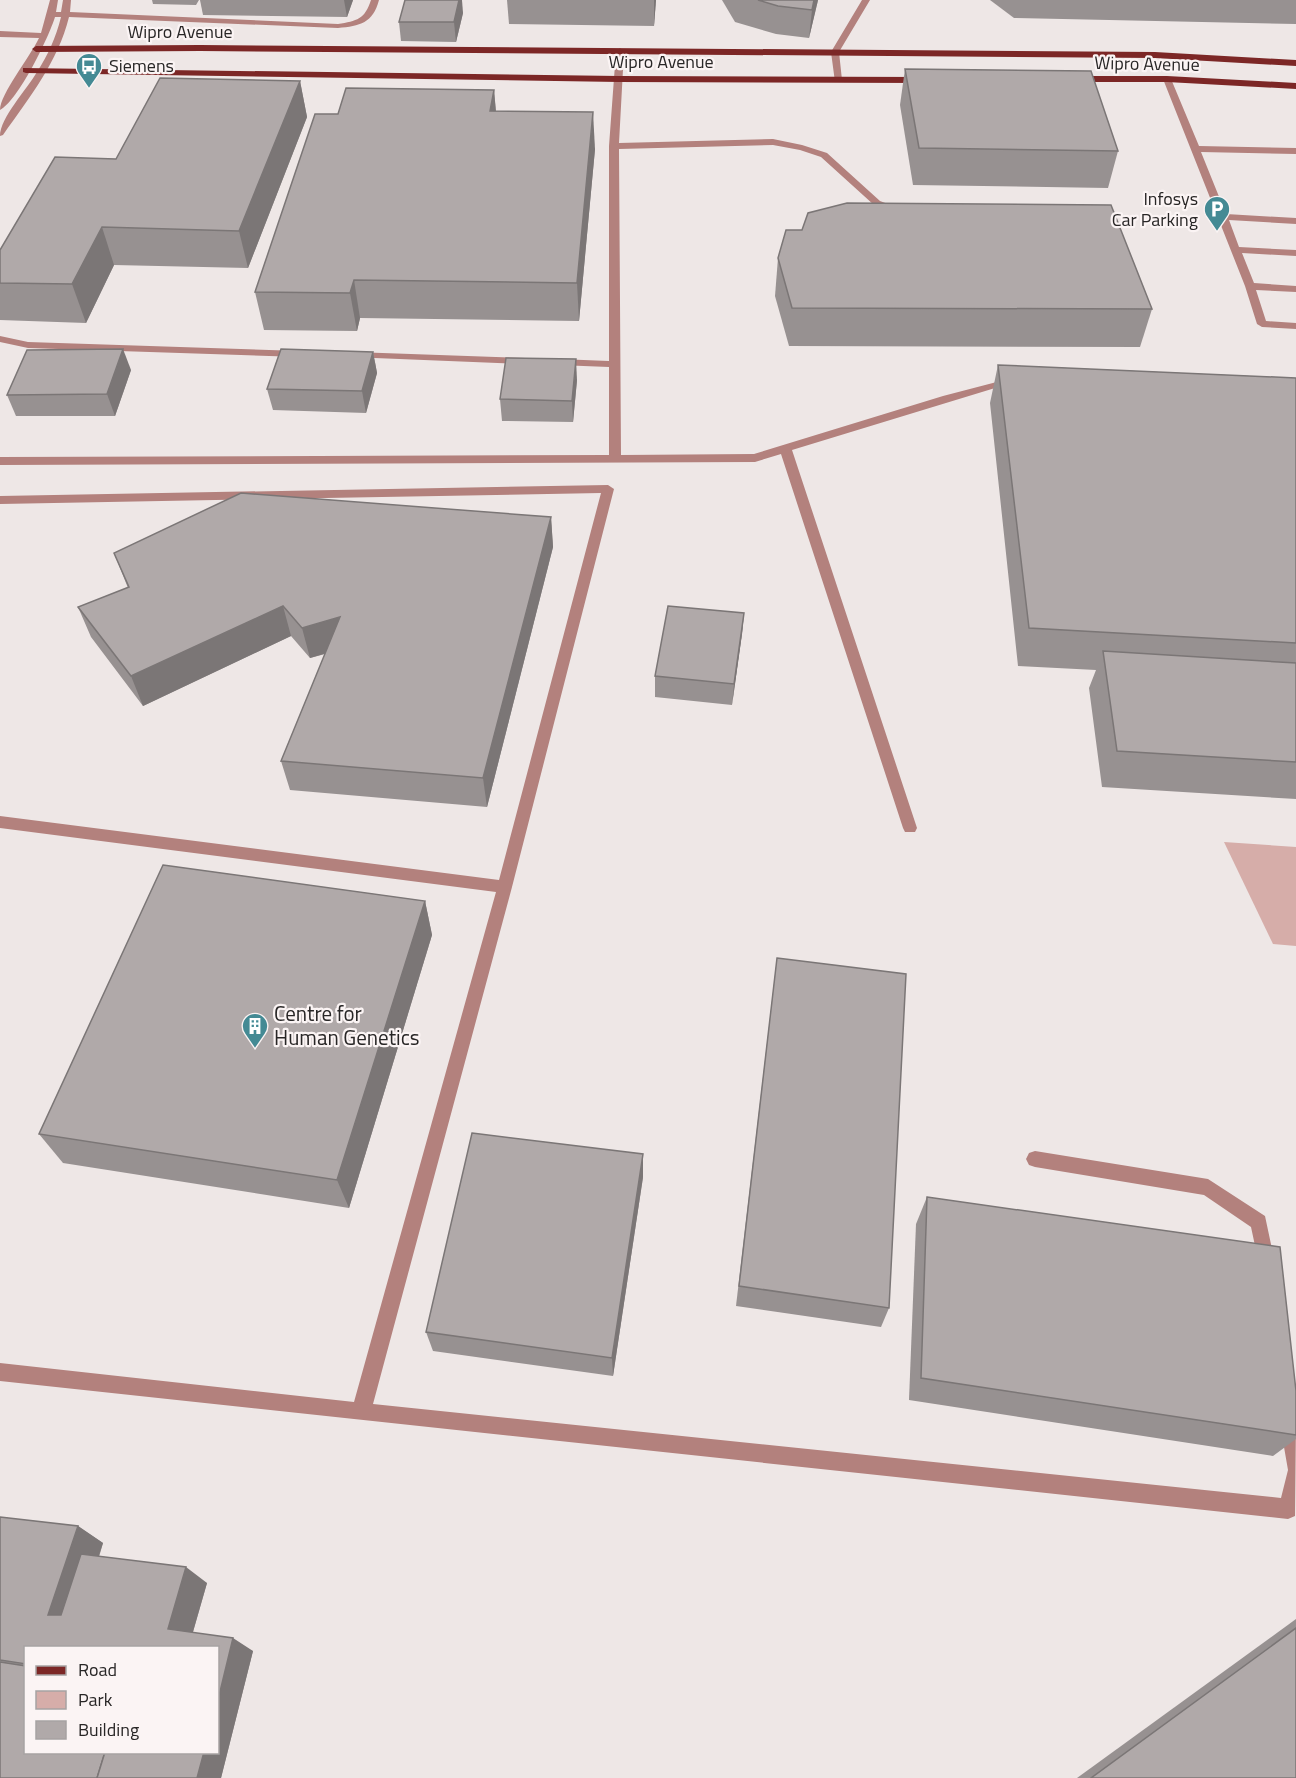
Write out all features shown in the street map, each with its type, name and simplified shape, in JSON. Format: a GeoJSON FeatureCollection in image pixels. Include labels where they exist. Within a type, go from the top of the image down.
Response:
{"type":"FeatureCollection","features":[{"type":"Feature","properties":{"kind":"main road","name":"Wipro Avenue"},"geometry":{"type":"LineString","coordinates":[[36,50],[1155,55],[1296,63]]}},
{"type":"Feature","properties":{"kind":"main road","name":"Wipro Avenue"},"geometry":{"type":"LineString","coordinates":[[26,70],[619,79],[939,80]]}},
{"type":"Feature","properties":{"kind":"main road","name":"Wipro Avenue"},"geometry":{"type":"LineString","coordinates":[[1064,79],[1167,79],[1296,86]]}},
{"type":"Feature","properties":{"kind":"street"},"geometry":{"type":"LineString","coordinates":[[2,102],[26,70],[52,14],[54,0]]}},
{"type":"Feature","properties":{"kind":"street"},"geometry":{"type":"LineString","coordinates":[[0,133],[43,69],[66,15],[67,0]]}},
{"type":"Feature","properties":{"kind":"street"},"geometry":{"type":"LineString","coordinates":[[52,14],[338,26],[362,22],[371,15],[375,0]]}},
{"type":"Feature","properties":{"kind":"street"},"geometry":{"type":"LineString","coordinates":[[838,80],[835,52],[866,0]]}},
{"type":"Feature","properties":{"kind":"street"},"geometry":{"type":"LineString","coordinates":[[0,34],[42,36]]}},
{"type":"Feature","properties":{"kind":"street"},"geometry":{"type":"LineString","coordinates":[[615,458],[614,146],[620,51]]}},
{"type":"Feature","properties":{"kind":"street"},"geometry":{"type":"LineString","coordinates":[[1167,79],[1250,286],[1262,324],[1296,326]]}},
{"type":"Feature","properties":{"kind":"street"},"geometry":{"type":"LineString","coordinates":[[614,146],[773,142],[802,148],[824,155],[877,203],[898,210],[910,210]]}},
{"type":"Feature","properties":{"kind":"street"},"geometry":{"type":"LineString","coordinates":[[1195,149],[1296,151]]}},
{"type":"Feature","properties":{"kind":"street"},"geometry":{"type":"LineString","coordinates":[[1221,217],[1296,221]]}},
{"type":"Feature","properties":{"kind":"street"},"geometry":{"type":"LineString","coordinates":[[1234,250],[1296,253]]}},
{"type":"Feature","properties":{"kind":"street"},"geometry":{"type":"LineString","coordinates":[[1250,286],[1296,289]]}},
{"type":"Feature","properties":{"kind":"street"},"geometry":{"type":"LineString","coordinates":[[0,339],[28,345],[315,354]]}},
{"type":"Feature","properties":{"kind":"street"},"geometry":{"type":"LineString","coordinates":[[339,355],[615,364]]}},
{"type":"Feature","properties":{"kind":"street"},"geometry":{"type":"LineString","coordinates":[[0,461],[755,458],[947,398],[1018,379],[1030,380]]}},
{"type":"Feature","properties":{"kind":"street"},"geometry":{"type":"LineString","coordinates":[[785,448],[910,828]]}},
{"type":"Feature","properties":{"kind":"street"},"geometry":{"type":"LineString","coordinates":[[0,500],[608,489],[505,887],[361,1412]]}},
{"type":"Feature","properties":{"kind":"street"},"geometry":{"type":"LineString","coordinates":[[0,822],[505,887]]}},
{"type":"Feature","properties":{"kind":"street"},"geometry":{"type":"LineString","coordinates":[[1035,1159],[1208,1187],[1259,1222],[1268,1280]]}},
{"type":"Feature","properties":{"kind":"street"},"geometry":{"type":"LineString","coordinates":[[0,1372],[1288,1509],[1296,1475]]}},
{"type":"Feature","properties":{"kind":"street"},"geometry":{"type":"LineString","coordinates":[[1287,1407],[1296,1465]]}},
{"type":"Feature","properties":{"kind":"green space"},"geometry":{"type":"Polygon","coordinates":[[[1224,842],[1296,847],[1296,946],[1273,944],[1224,842]]]}},
{"type":"Feature","properties":{"kind":"building"},"geometry":{"type":"Polygon","coordinates":[[[405,0],[459,0],[454,22],[399,22],[405,0]]]}},
{"type":"Feature","properties":{"kind":"building"},"geometry":{"type":"Polygon","coordinates":[[[758,0],[814,0],[812,10],[778,6],[758,0]]]}},
{"type":"Feature","properties":{"kind":"building"},"geometry":{"type":"Polygon","coordinates":[[[905,69],[1091,71],[1118,151],[919,148],[905,69]]]}},
{"type":"Feature","properties":{"kind":"building"},"geometry":{"type":"Polygon","coordinates":[[[160,78],[300,81],[239,231],[102,227],[72,284],[0,283],[0,250],[55,157],[116,159],[160,78]]]}},
{"type":"Feature","properties":{"kind":"building"},"geometry":{"type":"Polygon","coordinates":[[[346,88],[494,90],[490,111],[593,112],[577,283],[354,280],[350,293],[255,292],[315,114],[338,114],[346,88]]]}},
{"type":"Feature","properties":{"kind":"building"},"geometry":{"type":"Polygon","coordinates":[[[847,203],[1111,205],[1152,309],[792,308],[778,258],[786,230],[802,230],[808,213],[847,203]]]}},
{"type":"Feature","properties":{"kind":"building"},"geometry":{"type":"Polygon","coordinates":[[[123,349],[107,394],[7,395],[27,350],[123,349]]]}},
{"type":"Feature","properties":{"kind":"building"},"geometry":{"type":"Polygon","coordinates":[[[281,349],[373,352],[362,391],[267,389],[281,349]]]}},
{"type":"Feature","properties":{"kind":"building"},"geometry":{"type":"Polygon","coordinates":[[[506,358],[576,359],[572,401],[500,399],[506,358]]]}},
{"type":"Feature","properties":{"kind":"building"},"geometry":{"type":"Polygon","coordinates":[[[998,365],[1296,378],[1296,643],[1029,628],[998,365]]]}},
{"type":"Feature","properties":{"kind":"building"},"geometry":{"type":"Polygon","coordinates":[[[241,493],[551,517],[483,778],[281,761],[340,617],[302,628],[283,606],[131,676],[78,607],[129,587],[114,553],[241,493]]]}},
{"type":"Feature","properties":{"kind":"building"},"geometry":{"type":"Polygon","coordinates":[[[668,606],[744,613],[734,684],[655,676],[668,606]]]}},
{"type":"Feature","properties":{"kind":"building"},"geometry":{"type":"Polygon","coordinates":[[[1103,651],[1296,663],[1296,762],[1117,751],[1103,651]]]}},
{"type":"Feature","properties":{"kind":"building","name":"Centre for Human Genetics"},"geometry":{"type":"Polygon","coordinates":[[[163,865],[425,901],[337,1180],[39,1134],[163,865]]]}},
{"type":"Feature","properties":{"kind":"building"},"geometry":{"type":"Polygon","coordinates":[[[777,958],[906,974],[889,1308],[739,1286],[777,958]]]}},
{"type":"Feature","properties":{"kind":"building"},"geometry":{"type":"Polygon","coordinates":[[[472,1133],[643,1154],[612,1358],[426,1332],[472,1133]]]}},
{"type":"Feature","properties":{"kind":"building"},"geometry":{"type":"Polygon","coordinates":[[[927,1197],[1280,1247],[1296,1391],[1296,1435],[921,1378],[927,1197]]]}},
{"type":"Feature","properties":{"kind":"building"},"geometry":{"type":"Polygon","coordinates":[[[0,1517],[78,1526],[48,1615],[61,1615],[81,1554],[186,1567],[168,1629],[233,1638],[219,1696],[219,1646],[24,1646],[24,1664],[0,1660],[0,1517]]]}},
{"type":"Feature","properties":{"kind":"building"},"geometry":{"type":"Polygon","coordinates":[[[1296,1628],[1296,1778],[1091,1778],[1296,1628]]]}},
{"type":"Feature","properties":{"kind":"building"},"geometry":{"type":"Polygon","coordinates":[[[0,1662],[24,1666],[24,1754],[104,1754],[97,1778],[0,1778],[0,1662]]]}},
{"type":"Feature","properties":{"kind":"building"},"geometry":{"type":"Polygon","coordinates":[[[104,1754],[203,1754],[197,1778],[97,1778],[104,1754]]]}},
{"type":"Feature","properties":{"kind":"place","name":"Siemens"},"geometry":{"type":"Point","coordinates":[89,89]}},
{"type":"Feature","properties":{"kind":"place","name":"Infosys Car Parking"},"geometry":{"type":"Point","coordinates":[1217,232]}},
{"type":"Feature","properties":{"kind":"place","name":"Centre for Human Genetics"},"geometry":{"type":"Point","coordinates":[255,1049]}}]}
